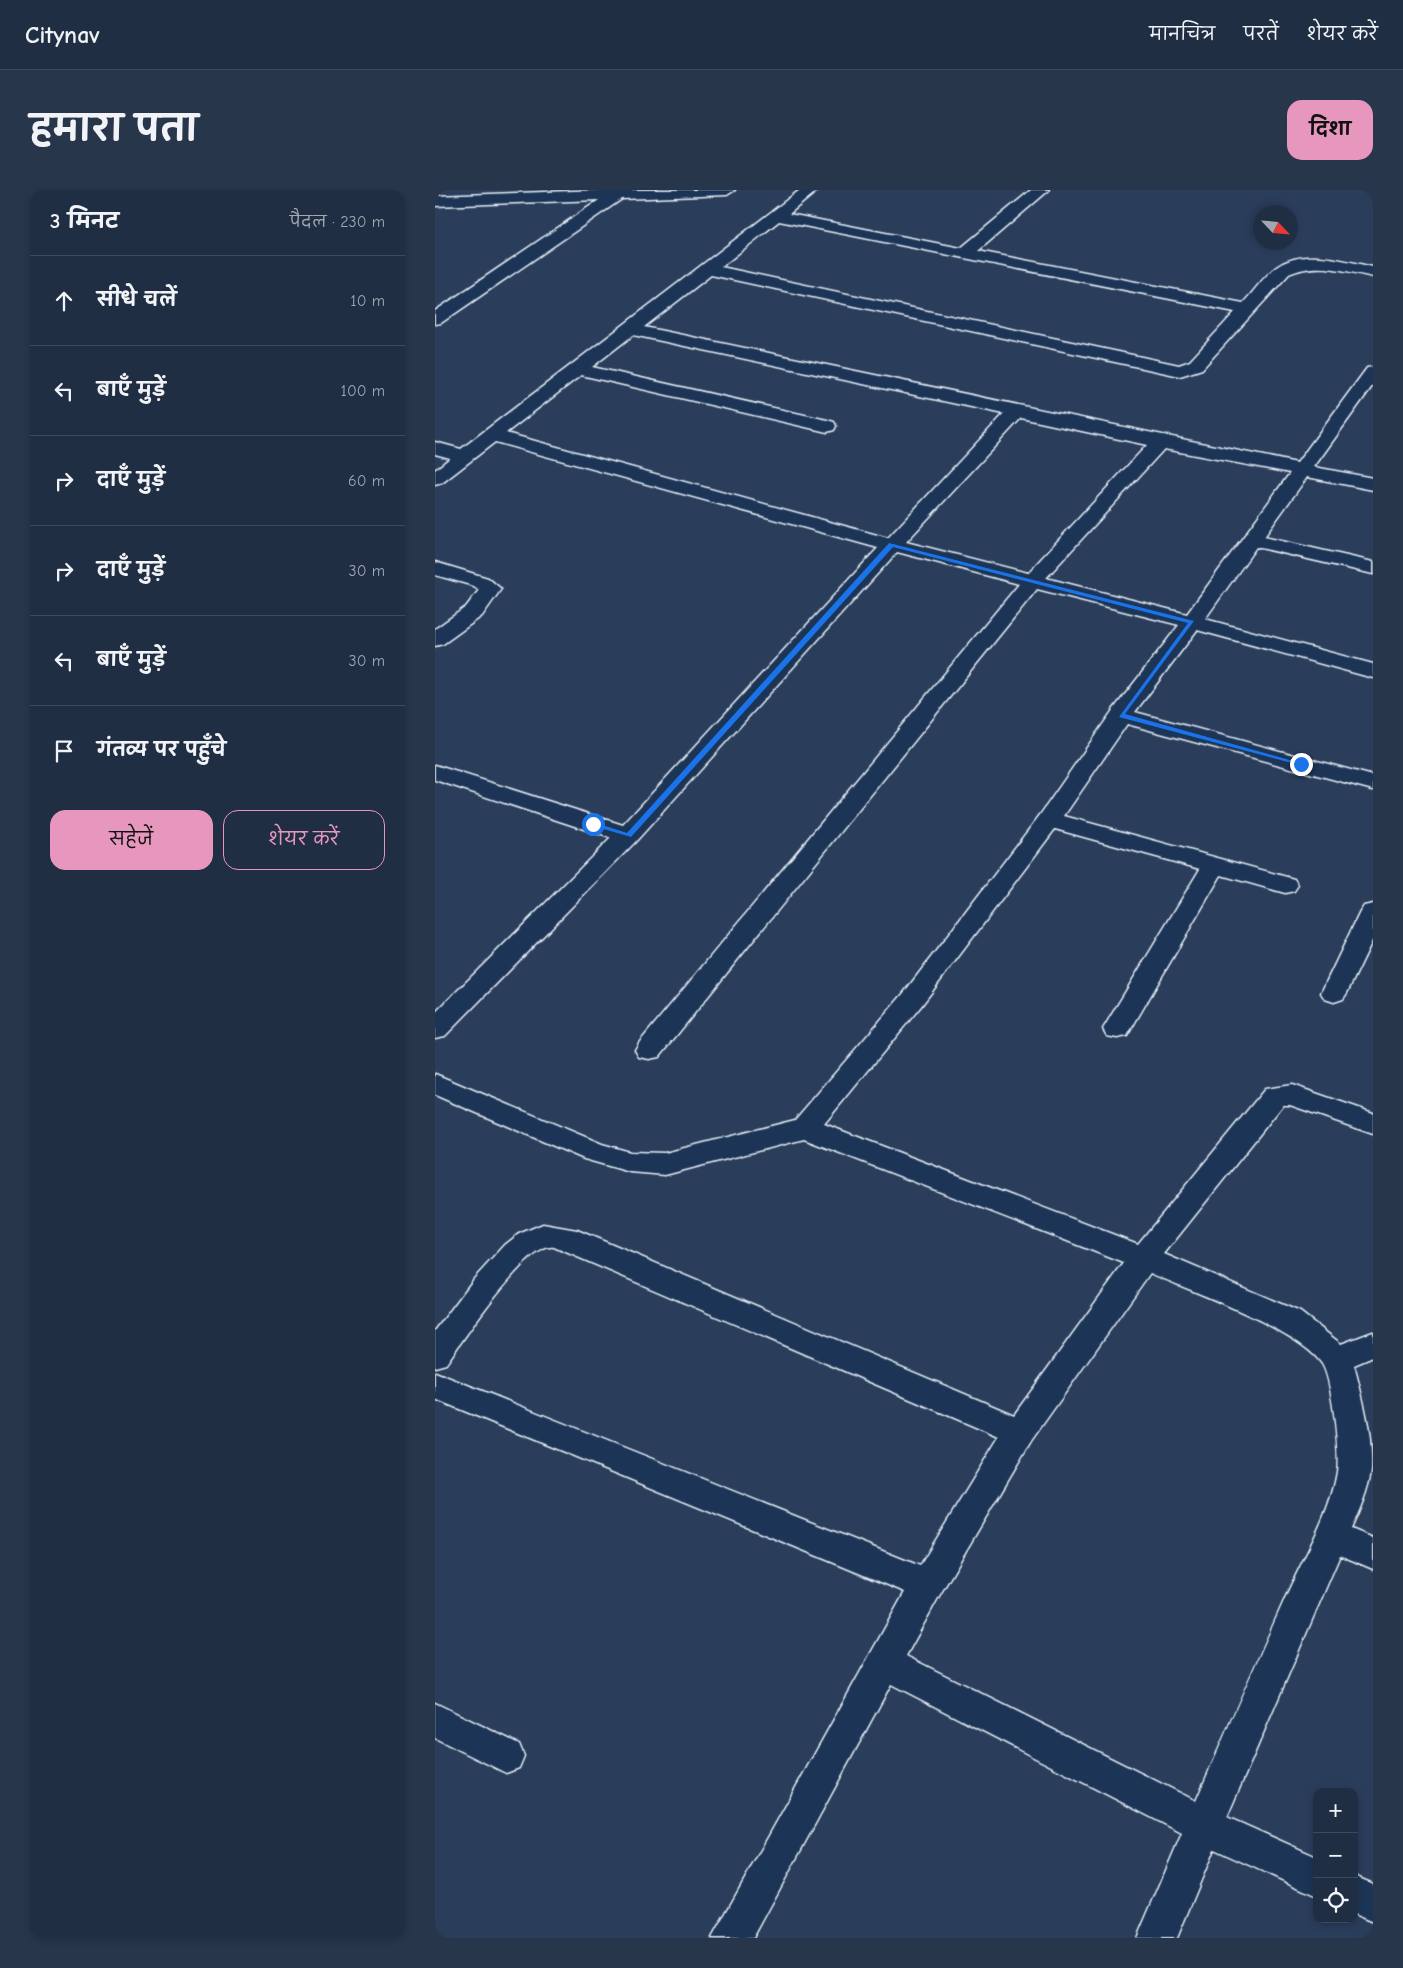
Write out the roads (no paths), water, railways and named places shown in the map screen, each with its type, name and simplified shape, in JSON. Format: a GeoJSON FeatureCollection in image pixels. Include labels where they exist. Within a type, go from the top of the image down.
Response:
{"type":"FeatureCollection","features":[{"type":"Feature","properties":{"kind":"street"},"geometry":{"type":"LineString","coordinates":[[451,200],[467,190]]}},
{"type":"Feature","properties":{"kind":"street"},"geometry":{"type":"LineString","coordinates":[[435,201],[727,190]]}},
{"type":"Feature","properties":{"kind":"street"},"geometry":{"type":"LineString","coordinates":[[435,479],[810,190]]}},
{"type":"Feature","properties":{"kind":"street"},"geometry":{"type":"LineString","coordinates":[[965,254],[1041,190]]}},
{"type":"Feature","properties":{"kind":"street"},"geometry":{"type":"LineString","coordinates":[[435,319],[617,194]]}},
{"type":"Feature","properties":{"kind":"street"},"geometry":{"type":"LineString","coordinates":[[776,216],[1247,309]]}},
{"type":"Feature","properties":{"kind":"street"},"geometry":{"type":"LineString","coordinates":[[707,269],[1180,371],[1196,365],[1283,270],[1296,263],[1309,261],[1333,263],[1373,272]]}},
{"type":"Feature","properties":{"kind":"street"},"geometry":{"type":"LineString","coordinates":[[630,329],[1160,442],[1373,484]]}},
{"type":"Feature","properties":{"kind":"street"},"geometry":{"type":"LineString","coordinates":[[579,369],[827,426]]}},
{"type":"Feature","properties":{"kind":"street"},"geometry":{"type":"LineString","coordinates":[[805,1128],[912,1000],[1049,820],[1121,715],[1192,622],[1373,372]]}},
{"type":"Feature","properties":{"kind":"street"},"geometry":{"type":"LineString","coordinates":[[435,1029],[628,835],[892,544],[1017,411]]}},
{"type":"Feature","properties":{"kind":"street"},"geometry":{"type":"LineString","coordinates":[[492,435],[892,544],[1373,671]]}},
{"type":"Feature","properties":{"kind":"street"},"geometry":{"type":"LineString","coordinates":[[649,1050],[1032,581],[1160,442]]}},
{"type":"Feature","properties":{"kind":"street"},"geometry":{"type":"LineString","coordinates":[[435,448],[464,456]]}},
{"type":"Feature","properties":{"kind":"street"},"geometry":{"type":"LineString","coordinates":[[1251,540],[1373,568]]}},
{"type":"Feature","properties":{"kind":"street"},"geometry":{"type":"LineString","coordinates":[[435,568],[481,582],[490,589],[487,598],[435,639]]}},
{"type":"Feature","properties":{"kind":"street"},"geometry":{"type":"LineString","coordinates":[[1121,715],[1373,783]]}},
{"type":"Feature","properties":{"kind":"street"},"geometry":{"type":"LineString","coordinates":[[435,772],[628,835]]}},
{"type":"Feature","properties":{"kind":"street"},"geometry":{"type":"LineString","coordinates":[[1049,820],[1285,885]]}},
{"type":"Feature","properties":{"kind":"street"},"geometry":{"type":"LineString","coordinates":[[1117,1029],[1214,866]]}},
{"type":"Feature","properties":{"kind":"street"},"geometry":{"type":"LineString","coordinates":[[1334,993],[1373,912]]}},
{"type":"Feature","properties":{"kind":"street"},"geometry":{"type":"LineString","coordinates":[[435,1084],[594,1152],[630,1162],[665,1164],[805,1128],[1144,1258],[1289,1322],[1316,1340],[1337,1359],[1353,1424],[1354,1470],[1345,1505],[1263,1687],[1157,1938]]}},
{"type":"Feature","properties":{"kind":"street"},"geometry":{"type":"LineString","coordinates":[[732,1938],[927,1585],[1020,1432],[1144,1258],[1275,1096],[1292,1095],[1373,1124]]}},
{"type":"Feature","properties":{"kind":"street"},"geometry":{"type":"LineString","coordinates":[[435,1355],[500,1269],[525,1245],[543,1235],[566,1238],[1020,1432]]}},
{"type":"Feature","properties":{"kind":"street"},"geometry":{"type":"LineString","coordinates":[[1337,1359],[1373,1344]]}},
{"type":"Feature","properties":{"kind":"street"},"geometry":{"type":"LineString","coordinates":[[435,1385],[927,1585]]}},
{"type":"Feature","properties":{"kind":"street"},"geometry":{"type":"LineString","coordinates":[[1332,1536],[1373,1554]]}},
{"type":"Feature","properties":{"kind":"street"},"geometry":{"type":"LineString","coordinates":[[883,1662],[1205,1825],[1313,1875]]}},
{"type":"Feature","properties":{"kind":"street"},"geometry":{"type":"LineString","coordinates":[[435,1720],[505,1756]]}},
{"type":"Feature","properties":{"kind":"street"},"geometry":{"type":"LineString","coordinates":[[1358,1896],[1373,1903]]}}]}
